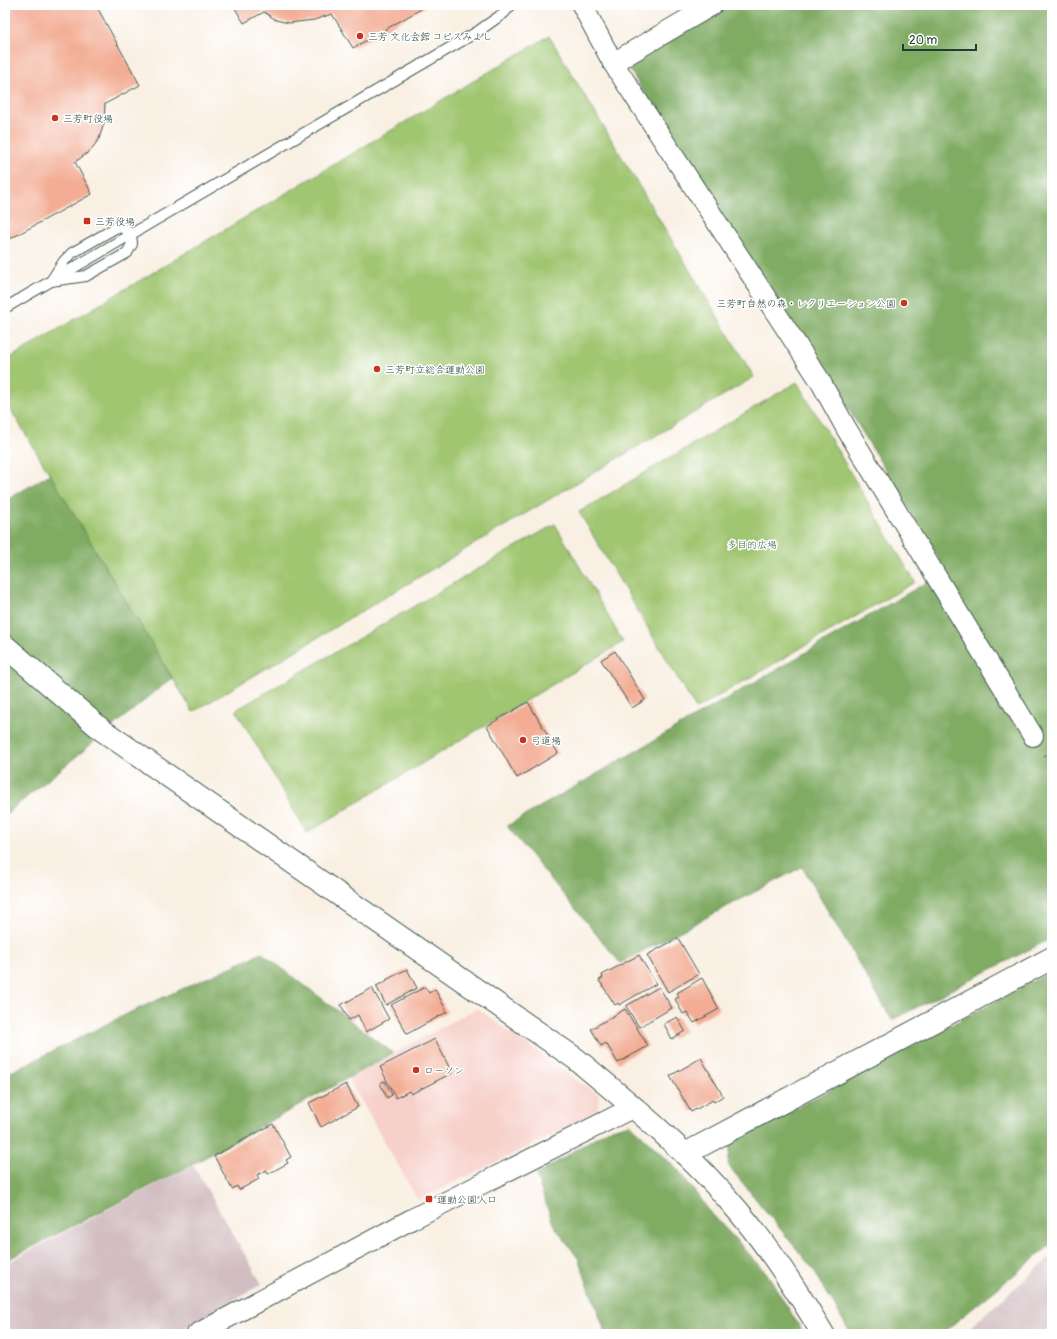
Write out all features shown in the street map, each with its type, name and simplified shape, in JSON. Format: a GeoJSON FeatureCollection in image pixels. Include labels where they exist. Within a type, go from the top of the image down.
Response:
{"type":"FeatureCollection","features":[{"type":"Feature","properties":{"kind":"street"},"geometry":{"type":"LineString","coordinates":[[582,5],[613,63],[819,379],[846,428],[1033,736]]}},
{"type":"Feature","properties":{"kind":"street"},"geometry":{"type":"LineString","coordinates":[[613,63],[712,5]]}},
{"type":"Feature","properties":{"kind":"street"},"geometry":{"type":"LineString","coordinates":[[5,646],[102,730],[576,1059],[634,1107],[685,1154],[739,1211],[791,1282],[823,1334]]}},
{"type":"Feature","properties":{"kind":"street"},"geometry":{"type":"LineString","coordinates":[[685,1154],[1052,958]]}},
{"type":"Feature","properties":{"kind":"street"},"geometry":{"type":"LineString","coordinates":[[197,1334],[412,1219],[634,1107]]}},
{"type":"Feature","properties":{"kind":"lane"},"geometry":{"type":"LineString","coordinates":[[5,308],[477,32],[504,13],[511,5]]}},
{"type":"Feature","properties":{"kind":"lane"},"geometry":{"type":"LineString","coordinates":[[117,227],[126,229],[130,234],[132,244],[127,253],[86,276],[51,281],[64,261],[72,252],[117,227]]}},
{"type":"Feature","properties":{"kind":"shaded area"},"geometry":{"type":"Polygon","coordinates":[[[477,1008],[599,1096],[597,1114],[418,1200],[348,1078],[477,1008]]]}},
{"type":"Feature","properties":{"kind":"shaded area"},"geometry":{"type":"Polygon","coordinates":[[[193,1165],[262,1284],[174,1334],[5,1334],[5,1264],[193,1165]]]}},
{"type":"Feature","properties":{"kind":"shaded area"},"geometry":{"type":"Polygon","coordinates":[[[1052,1256],[1052,1334],[962,1334],[1052,1256]]]}},
{"type":"Feature","properties":{"kind":"green space"},"geometry":{"type":"Polygon","coordinates":[[[725,5],[1052,5],[1052,938],[892,1020],[802,867],[620,963],[507,826],[946,571],[819,360],[776,300],[626,64],[725,5]]]}},
{"type":"Feature","properties":{"kind":"green space","name":"三芳町立総合運動公園"},"geometry":{"type":"Polygon","coordinates":[[[549,36],[754,377],[193,712],[5,400],[5,361],[549,36]]]}},
{"type":"Feature","properties":{"kind":"green space","name":"多目的広場"},"geometry":{"type":"Polygon","coordinates":[[[797,382],[915,582],[696,709],[579,512],[797,382]]]}},
{"type":"Feature","properties":{"kind":"green space"},"geometry":{"type":"Polygon","coordinates":[[[50,474],[172,678],[5,815],[5,501],[50,474]]]}},
{"type":"Feature","properties":{"kind":"green space"},"geometry":{"type":"Polygon","coordinates":[[[555,524],[623,642],[307,833],[236,710],[555,524]]]}},
{"type":"Feature","properties":{"kind":"green space"},"geometry":{"type":"Polygon","coordinates":[[[262,953],[393,1053],[193,1164],[5,1261],[5,1075],[131,1012],[262,953]]]}},
{"type":"Feature","properties":{"kind":"green space"},"geometry":{"type":"Polygon","coordinates":[[[1052,971],[1052,1244],[941,1334],[851,1334],[813,1269],[728,1165],[731,1143],[1052,971]]]}},
{"type":"Feature","properties":{"kind":"green space"},"geometry":{"type":"Polygon","coordinates":[[[630,1124],[678,1170],[711,1213],[766,1272],[804,1334],[606,1334],[578,1258],[553,1224],[536,1175],[607,1130],[630,1124]]]}},
{"type":"Feature","properties":{"kind":"building","name":"三芳町役場"},"geometry":{"type":"Polygon","coordinates":[[[9,5],[105,5],[98,9],[140,85],[105,104],[104,123],[99,139],[90,151],[75,162],[92,194],[6,241],[5,7],[9,5]]]}},
{"type":"Feature","properties":{"kind":"building","name":"三芳 文化会館 コピスみよし"},"geometry":{"type":"Polygon","coordinates":[[[233,5],[428,5],[353,48],[332,14],[314,20],[289,23],[276,20],[264,12],[244,23],[233,5]]]}},
{"type":"Feature","properties":{"kind":"building"},"geometry":{"type":"Polygon","coordinates":[[[615,651],[645,700],[632,708],[601,660],[615,651]]]}},
{"type":"Feature","properties":{"kind":"building","name":"弓道場"},"geometry":{"type":"Polygon","coordinates":[[[528,702],[558,753],[517,778],[487,726],[528,702]]]}},
{"type":"Feature","properties":{"kind":"building"},"geometry":{"type":"Polygon","coordinates":[[[678,938],[699,974],[668,992],[647,955],[678,938]]]}},
{"type":"Feature","properties":{"kind":"building"},"geometry":{"type":"Polygon","coordinates":[[[639,955],[656,984],[619,1005],[618,1003],[615,1005],[599,980],[603,978],[602,975],[639,955]]]}},
{"type":"Feature","properties":{"kind":"building"},"geometry":{"type":"Polygon","coordinates":[[[407,969],[417,988],[386,1005],[376,986],[407,969]]]}},
{"type":"Feature","properties":{"kind":"building"},"geometry":{"type":"Polygon","coordinates":[[[702,978],[719,1009],[694,1023],[687,1012],[683,1014],[675,999],[679,997],[677,993],[702,978]]]}},
{"type":"Feature","properties":{"kind":"building"},"geometry":{"type":"Polygon","coordinates":[[[425,987],[429,993],[435,989],[447,1012],[407,1034],[391,1005],[425,987]]]}},
{"type":"Feature","properties":{"kind":"building"},"geometry":{"type":"Polygon","coordinates":[[[659,987],[672,1008],[639,1027],[626,1006],[659,987]]]}},
{"type":"Feature","properties":{"kind":"building"},"geometry":{"type":"Polygon","coordinates":[[[372,988],[389,1019],[366,1032],[358,1015],[349,1020],[341,1005],[372,988]]]}},
{"type":"Feature","properties":{"kind":"building"},"geometry":{"type":"Polygon","coordinates":[[[625,1009],[648,1046],[618,1063],[606,1043],[601,1046],[591,1029],[625,1009]]]}},
{"type":"Feature","properties":{"kind":"building"},"geometry":{"type":"Polygon","coordinates":[[[677,1017],[685,1031],[672,1039],[664,1024],[677,1017]]]}},
{"type":"Feature","properties":{"kind":"building","name":"ローソン"},"geometry":{"type":"Polygon","coordinates":[[[435,1039],[452,1073],[411,1094],[409,1091],[396,1098],[380,1067],[435,1039]]]}},
{"type":"Feature","properties":{"kind":"building"},"geometry":{"type":"Polygon","coordinates":[[[701,1058],[723,1096],[714,1102],[713,1100],[691,1112],[670,1076],[701,1058]]]}},
{"type":"Feature","properties":{"kind":"building"},"geometry":{"type":"Polygon","coordinates":[[[385,1081],[392,1095],[387,1098],[380,1083],[385,1081]]]}},
{"type":"Feature","properties":{"kind":"building"},"geometry":{"type":"Polygon","coordinates":[[[346,1084],[358,1107],[321,1127],[309,1103],[346,1084]]]}},
{"type":"Feature","properties":{"kind":"building"},"geometry":{"type":"Polygon","coordinates":[[[273,1124],[291,1157],[286,1160],[288,1163],[268,1174],[266,1170],[257,1175],[259,1179],[239,1190],[237,1186],[232,1189],[214,1156],[273,1124]]]}},
{"type":"Feature","properties":{"kind":"place","name":"三芳 文化会館 コピスみよし"},"geometry":{"type":"Point","coordinates":[360,36]}},
{"type":"Feature","properties":{"kind":"place","name":"三芳町役場"},"geometry":{"type":"Point","coordinates":[55,118]}},
{"type":"Feature","properties":{"kind":"place","name":"三芳役場"},"geometry":{"type":"Point","coordinates":[87,221]}},
{"type":"Feature","properties":{"kind":"place","name":"三芳町自然の森・レクリエーション公園"},"geometry":{"type":"Point","coordinates":[904,303]}},
{"type":"Feature","properties":{"kind":"place","name":"三芳町立総合運動公園"},"geometry":{"type":"Point","coordinates":[377,369]}},
{"type":"Feature","properties":{"kind":"place","name":"弓道場"},"geometry":{"type":"Point","coordinates":[523,740]}},
{"type":"Feature","properties":{"kind":"place","name":"ローソン"},"geometry":{"type":"Point","coordinates":[416,1070]}},
{"type":"Feature","properties":{"kind":"place","name":"運動公園入口"},"geometry":{"type":"Point","coordinates":[429,1199]}}]}
